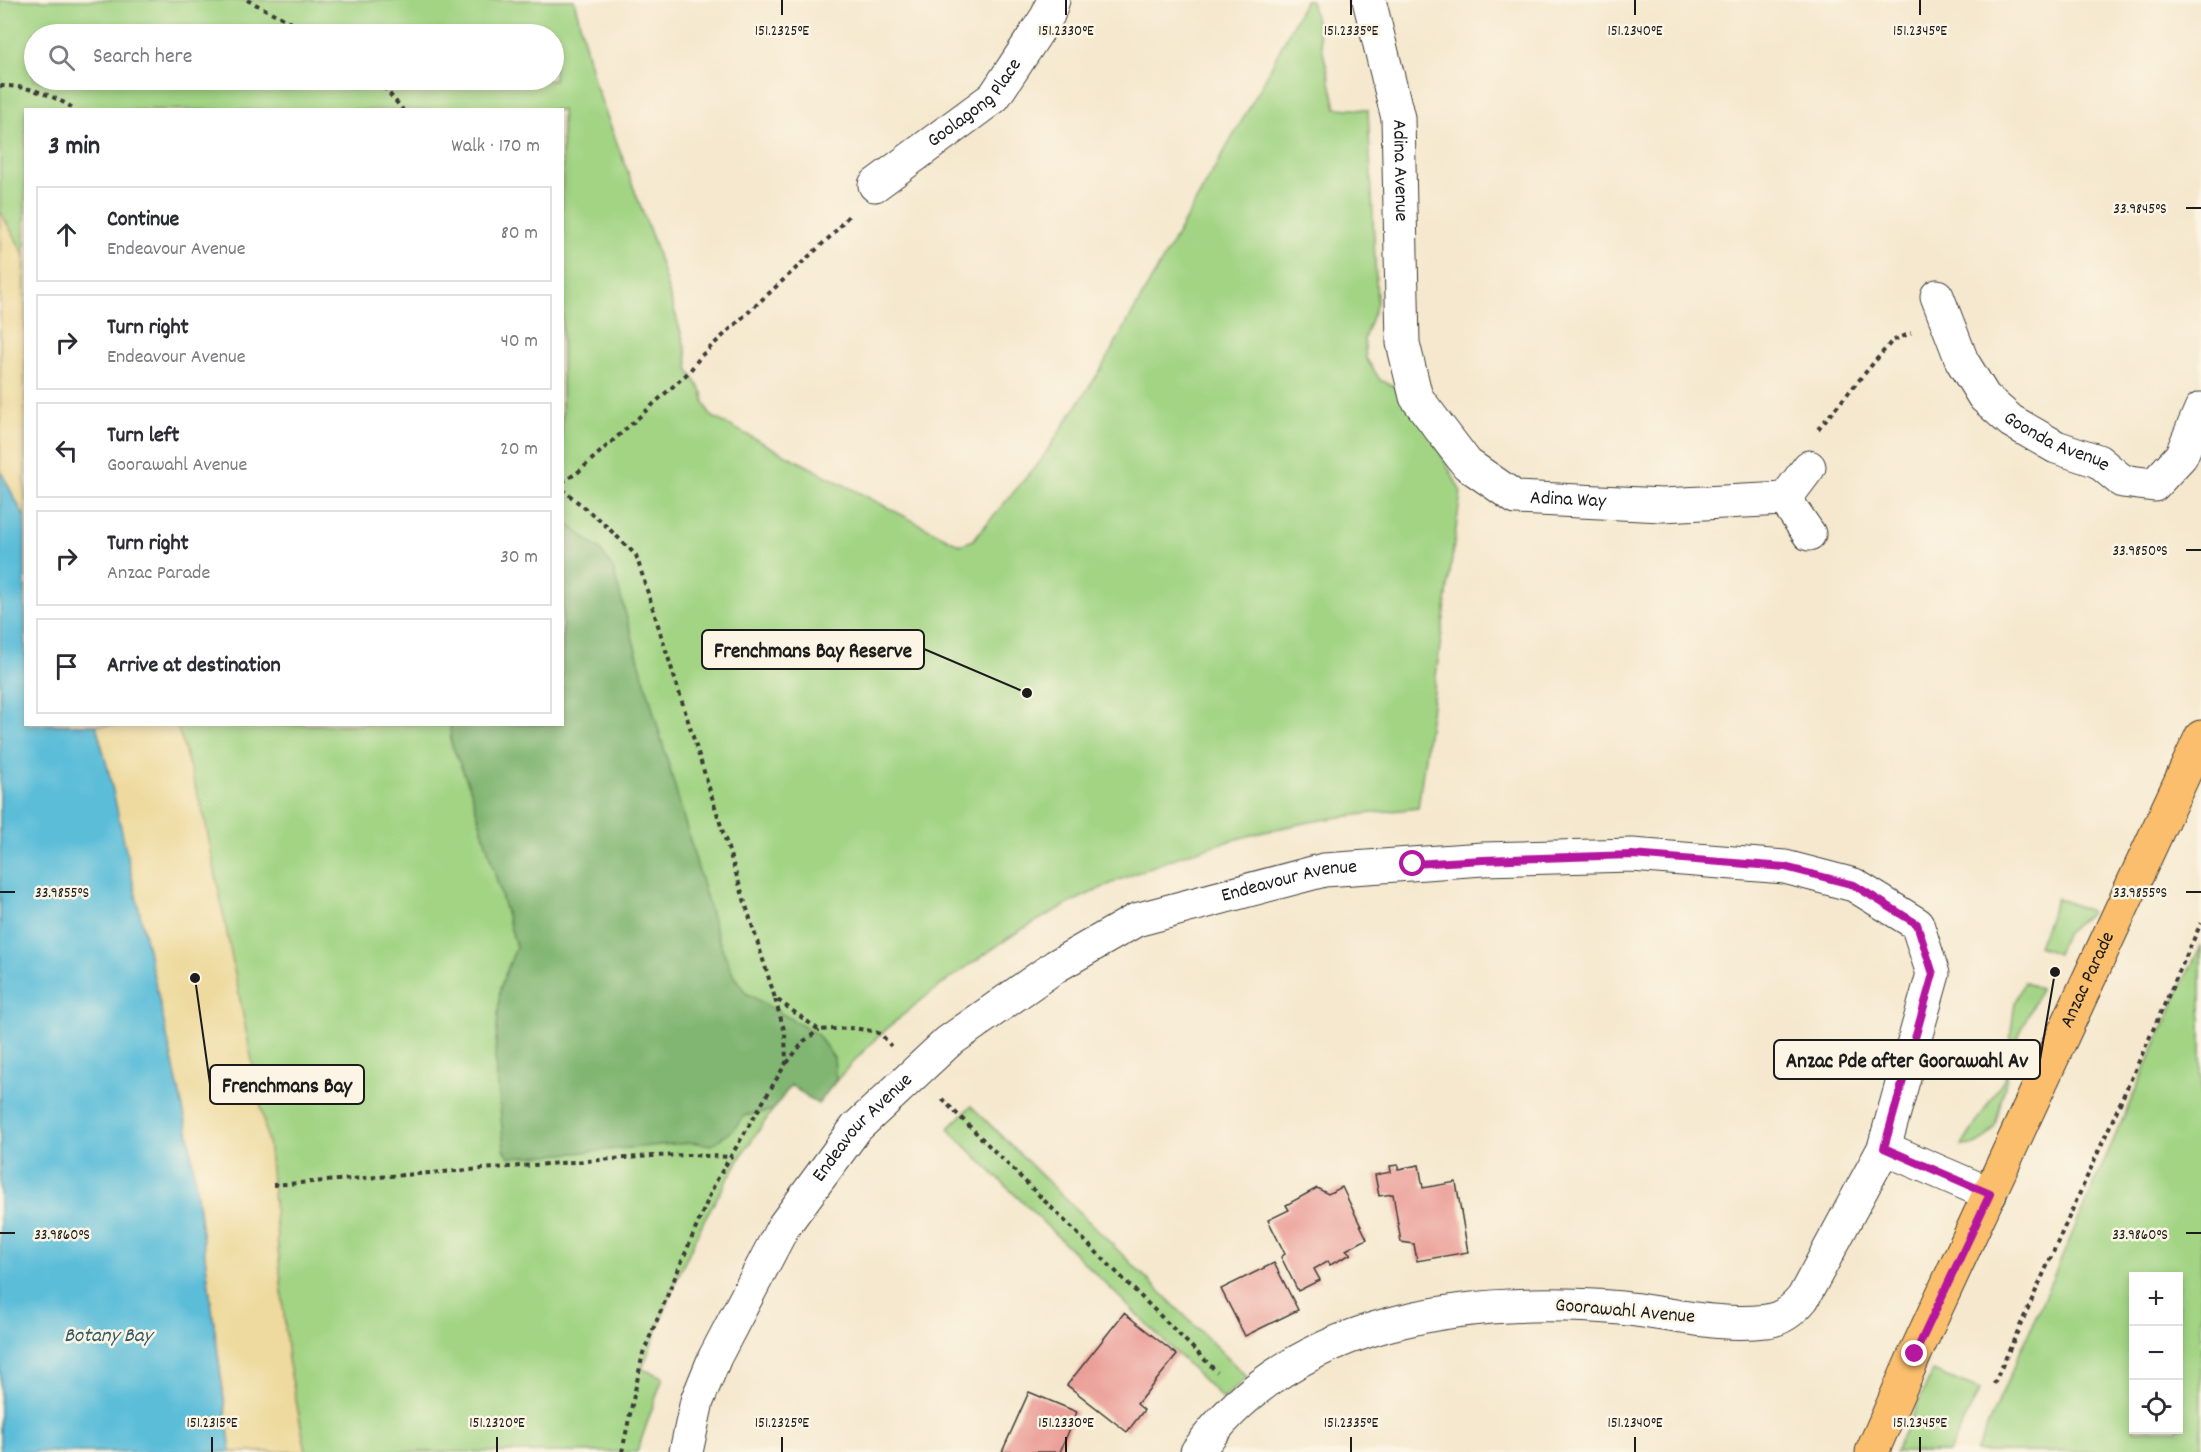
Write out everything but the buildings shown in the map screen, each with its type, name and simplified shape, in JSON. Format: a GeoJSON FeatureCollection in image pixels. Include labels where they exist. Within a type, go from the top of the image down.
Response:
{"type":"FeatureCollection","features":[{"type":"Feature","properties":{"kind":"main road","name":"Anzac Parade"},"geometry":{"type":"LineString","coordinates":[[1872,1452],[1915,1354],[2201,737]]}},
{"type":"Feature","properties":{"kind":"street","name":"Goolagong Place"},"geometry":{"type":"LineString","coordinates":[[875,185],[994,97],[1048,15],[1053,0]]}},
{"type":"Feature","properties":{"kind":"street","name":"Adina Avenue"},"geometry":{"type":"LineString","coordinates":[[1369,0],[1398,118],[1403,343]]}},
{"type":"Feature","properties":{"kind":"street","name":"Goonda Avenue"},"geometry":{"type":"LineString","coordinates":[[1941,308],[1962,361],[1984,398],[2011,421],[2056,447],[2098,461],[2122,481],[2154,485],[2181,456],[2201,409]]}},
{"type":"Feature","properties":{"kind":"street","name":"Adina Way"},"geometry":{"type":"LineString","coordinates":[[1403,343],[1416,398],[1467,464],[1516,498],[1662,505],[1785,499]]}},
{"type":"Feature","properties":{"kind":"street"},"geometry":{"type":"LineString","coordinates":[[1809,467],[1785,499],[1809,534]]}},
{"type":"Feature","properties":{"kind":"street","name":"Endeavour Avenue"},"geometry":{"type":"LineString","coordinates":[[686,1452],[697,1401],[715,1357],[783,1227],[856,1128],[948,1042],[1056,966],[1136,920],[1324,870],[1483,860],[1632,855],[1785,867],[1854,885],[1917,924],[1933,974],[1884,1148]]}},
{"type":"Feature","properties":{"kind":"street"},"geometry":{"type":"LineString","coordinates":[[1884,1148],[1990,1194]]}},
{"type":"Feature","properties":{"kind":"street","name":"Goorawahl Avenue"},"geometry":{"type":"LineString","coordinates":[[1197,1452],[1231,1410],[1272,1376],[1298,1360],[1328,1345],[1391,1325],[1451,1311],[1566,1305],[1622,1308],[1741,1322],[1776,1319],[1792,1310],[1803,1298],[1884,1148]]}},
{"type":"Feature","properties":{"kind":"path"},"geometry":{"type":"LineString","coordinates":[[247,0],[294,24]]}},
{"type":"Feature","properties":{"kind":"path"},"geometry":{"type":"LineString","coordinates":[[0,86],[24,88]]}},
{"type":"Feature","properties":{"kind":"path"},"geometry":{"type":"LineString","coordinates":[[31,90],[72,108]]}},
{"type":"Feature","properties":{"kind":"path"},"geometry":{"type":"LineString","coordinates":[[386,90],[401,108]]}},
{"type":"Feature","properties":{"kind":"path"},"geometry":{"type":"LineString","coordinates":[[564,481],[577,473],[689,372],[701,356],[832,235]]}},
{"type":"Feature","properties":{"kind":"path"},"geometry":{"type":"LineString","coordinates":[[1809,467],[1813,435],[1892,341],[1941,308]]}},
{"type":"Feature","properties":{"kind":"path"},"geometry":{"type":"LineString","coordinates":[[564,491],[636,555],[775,998],[785,1033],[786,1063]]}},
{"type":"Feature","properties":{"kind":"path"},"geometry":{"type":"LineString","coordinates":[[1994,1384],[2199,933],[2201,923]]}},
{"type":"Feature","properties":{"kind":"path"},"geometry":{"type":"LineString","coordinates":[[775,998],[819,1030]]}},
{"type":"Feature","properties":{"kind":"path"},"geometry":{"type":"LineString","coordinates":[[622,1452],[643,1353],[716,1183],[786,1063],[804,1041],[819,1030],[853,1028],[881,1034],[915,1073],[1244,1399]]}},
{"type":"Feature","properties":{"kind":"path"},"geometry":{"type":"LineString","coordinates":[[273,1185],[652,1156],[731,1157]]}},
{"type":"Feature","properties":{"kind":"green space"},"geometry":{"type":"Polygon","coordinates":[[[0,0],[574,0],[595,84],[655,245],[686,350],[689,371],[703,393],[704,402],[711,416],[960,545],[973,540],[1041,460],[1099,372],[1262,85],[1305,0],[1311,0],[1336,108],[1368,110],[1377,303],[1364,339],[1366,358],[1380,380],[1409,393],[1461,492],[1418,808],[1337,817],[1272,830],[1197,851],[1124,878],[1054,911],[1021,930],[947,981],[906,1012],[868,1046],[818,1104],[790,1085],[743,1153],[705,1218],[676,1281],[642,1369],[663,1377],[637,1452],[306,1452],[288,1360],[269,1149],[205,821],[177,726],[564,726],[564,108],[24,108],[24,254],[0,211],[0,0]]]}},
{"type":"Feature","properties":{"kind":"green space"},"geometry":{"type":"Polygon","coordinates":[[[564,521],[601,551],[613,569],[717,935],[733,975],[746,993],[817,1034],[834,1058],[836,1080],[818,1104],[791,1085],[773,1110],[744,1116],[734,1129],[712,1145],[673,1144],[509,1157],[504,1149],[495,1056],[500,988],[516,947],[470,788],[451,743],[450,726],[564,726],[564,521]]]}},
{"type":"Feature","properties":{"kind":"green space"},"geometry":{"type":"Polygon","coordinates":[[[2057,898],[2090,911],[2090,913],[2065,934],[2057,954],[2038,946],[2057,898]]]}},
{"type":"Feature","properties":{"kind":"green space"},"geometry":{"type":"Polygon","coordinates":[[[2201,946],[2201,1452],[1976,1452],[2184,980],[2201,946]]]}},
{"type":"Feature","properties":{"kind":"green space"},"geometry":{"type":"Polygon","coordinates":[[[2024,982],[2040,989],[2015,1044],[1995,1126],[1983,1141],[1974,1145],[1962,1146],[2005,1077],[2015,1002],[2024,982]]]}},
{"type":"Feature","properties":{"kind":"green space"},"geometry":{"type":"Polygon","coordinates":[[[971,1106],[1247,1377],[1223,1399],[948,1129],[971,1106]]]}},
{"type":"Feature","properties":{"kind":"green space"},"geometry":{"type":"Polygon","coordinates":[[[1933,1371],[1980,1390],[1949,1452],[1895,1452],[1933,1371]]]}},
{"type":"Feature","properties":{"kind":"sand"},"geometry":{"type":"Polygon","coordinates":[[[0,211],[24,254],[24,516],[0,470],[0,211]]]}},
{"type":"Feature","properties":{"kind":"sand"},"geometry":{"type":"Polygon","coordinates":[[[96,726],[177,726],[205,820],[269,1149],[288,1360],[306,1452],[231,1452],[189,1136],[96,726]]]}},
{"type":"Feature","properties":{"kind":"water","name":"Botany Bay"},"geometry":{"type":"Polygon","coordinates":[[[0,470],[24,516],[24,726],[96,726],[109,773],[189,1136],[231,1452],[0,1452],[0,470]]]}},
{"type":"Feature","properties":{"kind":"place","name":"Frenchmans Bay Reserve"},"geometry":{"type":"Point","coordinates":[1027,693]}},
{"type":"Feature","properties":{"kind":"place","name":"Anzac Pde after Goorawahl Av"},"geometry":{"type":"Point","coordinates":[2055,972]}},
{"type":"Feature","properties":{"kind":"place","name":"Frenchmans Bay"},"geometry":{"type":"Point","coordinates":[195,978]}},
{"type":"Feature","properties":{"kind":"route"},"geometry":{"type":"LineString","coordinates":[[1413,864],[1632,855],[1785,867],[1854,885],[1917,924],[1933,974],[1884,1148],[1990,1194],[1915,1354]]}}]}
